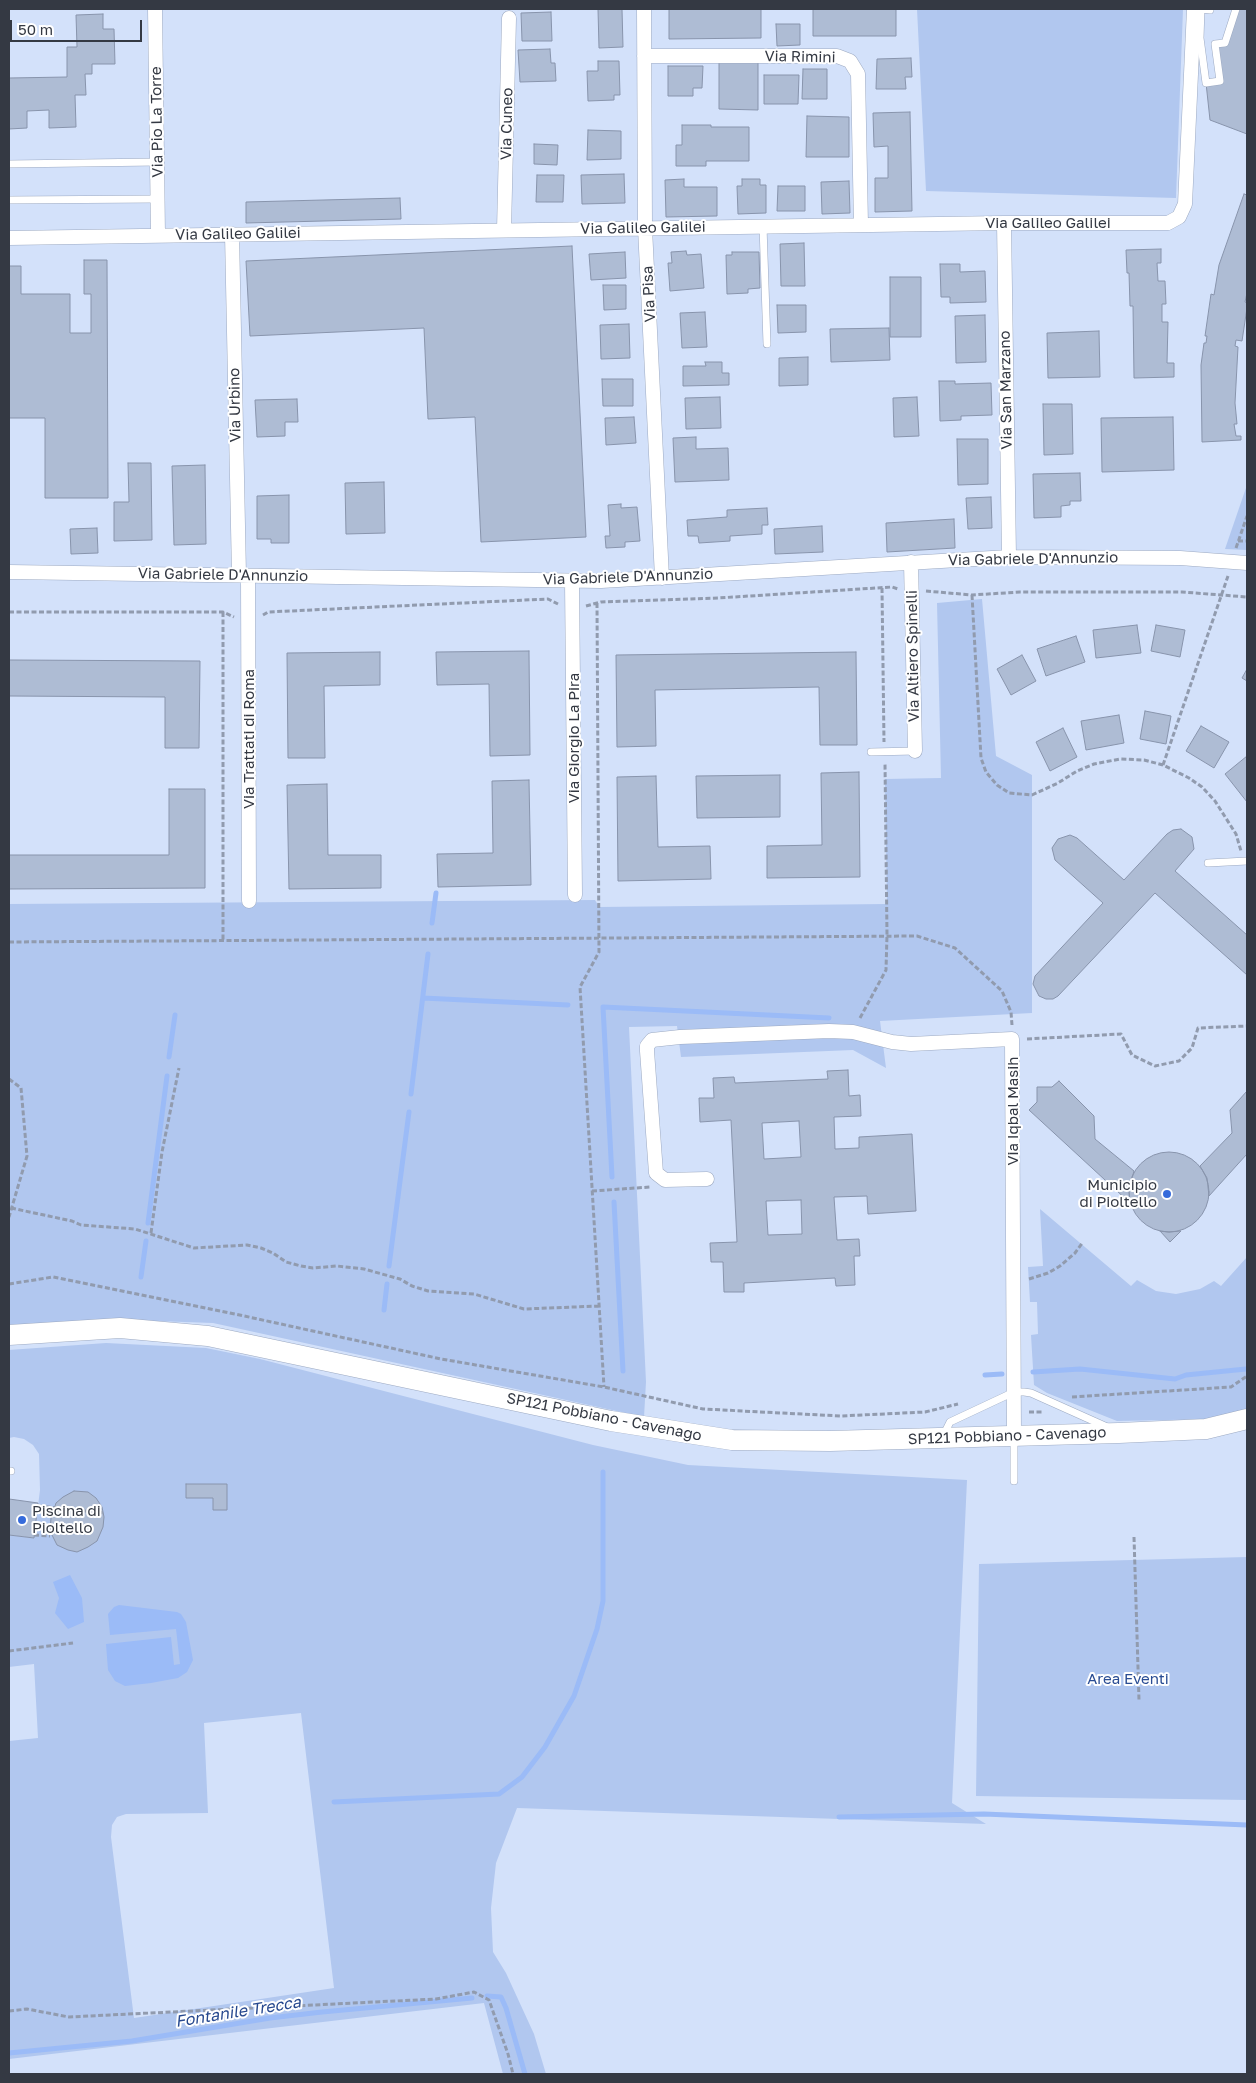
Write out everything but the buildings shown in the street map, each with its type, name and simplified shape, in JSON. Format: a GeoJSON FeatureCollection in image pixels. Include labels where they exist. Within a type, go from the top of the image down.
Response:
{"type":"FeatureCollection","features":[{"type":"Feature","properties":{"kind":"street","name":"Via Pio La Torre"},"geometry":{"type":"LineString","coordinates":[[154,9],[158,235]]}},
{"type":"Feature","properties":{"kind":"street","name":"Via Pisa"},"geometry":{"type":"LineString","coordinates":[[644,9],[645,228],[662,578]]}},
{"type":"Feature","properties":{"kind":"street","name":"Via Galileo Galilei"},"geometry":{"type":"LineString","coordinates":[[9,238],[1004,223],[1164,224],[1176,220],[1182,214],[1185,204],[1189,123],[1203,9]]}},
{"type":"Feature","properties":{"kind":"street","name":"Via Cuneo"},"geometry":{"type":"LineString","coordinates":[[504,230],[509,18]]}},
{"type":"Feature","properties":{"kind":"street","name":"Via Rimini"},"geometry":{"type":"LineString","coordinates":[[644,56],[837,56],[850,62],[858,74],[861,225]]}},
{"type":"Feature","properties":{"kind":"street","name":"Via San Marzano"},"geometry":{"type":"LineString","coordinates":[[1004,223],[1009,557]]}},
{"type":"Feature","properties":{"kind":"street","name":"Via Urbino"},"geometry":{"type":"LineString","coordinates":[[232,234],[244,575]]}},
{"type":"Feature","properties":{"kind":"street","name":"Via Gabriele D'Annunzio"},"geometry":{"type":"LineString","coordinates":[[9,572],[572,581],[662,578],[1009,557],[1180,558],[1247,563]]}},
{"type":"Feature","properties":{"kind":"street","name":"Via Altiero Spinelli"},"geometry":{"type":"LineString","coordinates":[[910,562],[915,751]]}},
{"type":"Feature","properties":{"kind":"street","name":"Via Trattati di Roma"},"geometry":{"type":"LineString","coordinates":[[244,575],[248,620],[249,901]]}},
{"type":"Feature","properties":{"kind":"street","name":"Via Giorgio La Pira"},"geometry":{"type":"LineString","coordinates":[[572,581],[575,895]]}},
{"type":"Feature","properties":{"kind":"street","name":"Via Iqbal Masih"},"geometry":{"type":"LineString","coordinates":[[658,1176],[654,1164],[647,1051],[649,1042],[657,1038],[829,1031],[852,1032],[905,1044],[1012,1040],[1014,1435]]}},
{"type":"Feature","properties":{"kind":"street"},"geometry":{"type":"LineString","coordinates":[[658,1176],[669,1181],[707,1179]]}},
{"type":"Feature","properties":{"kind":"street","name":"SP121 Pobbiano - Cavenago"},"geometry":{"type":"LineString","coordinates":[[9,1335],[120,1328],[208,1336],[611,1421],[732,1440],[830,1441],[1206,1429],[1247,1432]]}},
{"type":"Feature","properties":{"kind":"street","name":"SP121 Pobbiano - Cavenago"},"geometry":{"type":"LineString","coordinates":[[1206,1429],[1247,1419]]}},
{"type":"Feature","properties":{"kind":"lane"},"geometry":{"type":"LineString","coordinates":[[1203,9],[1200,38],[1206,83],[1220,80],[1215,44],[1225,43],[1236,9]]}},
{"type":"Feature","properties":{"kind":"lane"},"geometry":{"type":"LineString","coordinates":[[9,164],[157,162]]}},
{"type":"Feature","properties":{"kind":"lane"},"geometry":{"type":"LineString","coordinates":[[9,200],[158,199]]}},
{"type":"Feature","properties":{"kind":"lane"},"geometry":{"type":"LineString","coordinates":[[763,226],[767,344]]}},
{"type":"Feature","properties":{"kind":"lane"},"geometry":{"type":"LineString","coordinates":[[871,752],[915,751]]}},
{"type":"Feature","properties":{"kind":"lane"},"geometry":{"type":"LineString","coordinates":[[1208,863],[1245,861]]}},
{"type":"Feature","properties":{"kind":"lane"},"geometry":{"type":"LineString","coordinates":[[943,1437],[950,1422],[1014,1392],[1031,1393],[1119,1433]]}},
{"type":"Feature","properties":{"kind":"lane"},"geometry":{"type":"LineString","coordinates":[[1014,1435],[1014,1481]]}},
{"type":"Feature","properties":{"kind":"path"},"geometry":{"type":"LineString","coordinates":[[1163,765],[1222,596],[1247,516]]}},
{"type":"Feature","properties":{"kind":"path"},"geometry":{"type":"LineString","coordinates":[[1238,540],[1247,541]]}},
{"type":"Feature","properties":{"kind":"path"},"geometry":{"type":"LineString","coordinates":[[9,612],[223,612],[242,620],[254,620],[268,612],[538,600],[548,600],[563,607],[573,607],[597,602],[718,598],[892,587],[905,592],[922,591],[972,595],[1020,592],[1182,592],[1247,597]]}},
{"type":"Feature","properties":{"kind":"path"},"geometry":{"type":"LineString","coordinates":[[852,1032],[886,970],[882,588]]}},
{"type":"Feature","properties":{"kind":"path"},"geometry":{"type":"LineString","coordinates":[[972,595],[981,758],[986,772],[997,785],[1009,792],[1032,795],[1094,764],[1120,759],[1144,760],[1163,765],[1202,787],[1215,801],[1236,834],[1245,861]]}},
{"type":"Feature","properties":{"kind":"path"},"geometry":{"type":"LineString","coordinates":[[597,602],[599,952],[580,987],[604,1387]]}},
{"type":"Feature","properties":{"kind":"path"},"geometry":{"type":"LineString","coordinates":[[223,612],[223,940]]}},
{"type":"Feature","properties":{"kind":"path"},"geometry":{"type":"LineString","coordinates":[[9,942],[917,936],[955,948],[1002,991],[1011,1012],[1012,1040],[1121,1034],[1132,1055],[1155,1066],[1179,1061],[1192,1048],[1198,1028],[1247,1026]]}},
{"type":"Feature","properties":{"kind":"path"},"geometry":{"type":"LineString","coordinates":[[151,1233],[162,1152],[179,1068]]}},
{"type":"Feature","properties":{"kind":"path"},"geometry":{"type":"LineString","coordinates":[[9,1079],[21,1088],[27,1156],[9,1217]]}},
{"type":"Feature","properties":{"kind":"path"},"geometry":{"type":"LineString","coordinates":[[592,1191],[650,1188],[658,1176]]}},
{"type":"Feature","properties":{"kind":"path"},"geometry":{"type":"LineString","coordinates":[[11,1208],[72,1221],[81,1225],[119,1226],[151,1233],[194,1248],[247,1246],[261,1248],[273,1253],[286,1262],[313,1268],[337,1266],[364,1269],[400,1278],[412,1286],[428,1291],[474,1294],[524,1309],[599,1306]]}},
{"type":"Feature","properties":{"kind":"path"},"geometry":{"type":"LineString","coordinates":[[1029,1278],[1048,1273],[1060,1266],[1070,1258],[1083,1242]]}},
{"type":"Feature","properties":{"kind":"path"},"geometry":{"type":"LineString","coordinates":[[9,1284],[53,1277],[441,1359],[604,1387],[702,1408],[841,1416],[925,1412],[980,1398],[985,1406]]}},
{"type":"Feature","properties":{"kind":"path"},"geometry":{"type":"LineString","coordinates":[[1014,1412],[1051,1412],[1067,1394],[1073,1397],[1231,1387],[1247,1376]]}},
{"type":"Feature","properties":{"kind":"path"},"geometry":{"type":"LineString","coordinates":[[38,1506],[104,1513]]}},
{"type":"Feature","properties":{"kind":"path"},"geometry":{"type":"LineString","coordinates":[[34,1535],[50,1536]]}},
{"type":"Feature","properties":{"kind":"path"},"geometry":{"type":"LineString","coordinates":[[1134,1537],[1139,1700]]}},
{"type":"Feature","properties":{"kind":"path"},"geometry":{"type":"LineString","coordinates":[[9,1651],[73,1643]]}},
{"type":"Feature","properties":{"kind":"path"},"geometry":{"type":"LineString","coordinates":[[9,2011],[27,2009],[69,2017],[436,1999],[474,1992],[489,2000],[513,2074]]}},
{"type":"Feature","properties":{"kind":"green space"},"geometry":{"type":"Polygon","coordinates":[[[917,9],[1183,9],[1176,198],[926,191],[917,9]]]}},
{"type":"Feature","properties":{"kind":"green space"},"geometry":{"type":"Polygon","coordinates":[[[1247,485],[1247,550],[1225,549],[1247,485]]]}},
{"type":"Feature","properties":{"kind":"green space"},"geometry":{"type":"Polygon","coordinates":[[[982,599],[996,756],[1032,775],[1032,1013],[880,1021],[886,1068],[853,1050],[681,1057],[677,1026],[629,1027],[646,1382],[644,1417],[213,1323],[128,1320],[9,1326],[9,904],[595,900],[599,907],[887,904],[885,779],[941,778],[937,603],[982,599]]]}},
{"type":"Feature","properties":{"kind":"green space"},"geometry":{"type":"Polygon","coordinates":[[[1040,1209],[1131,1286],[1137,1280],[1156,1291],[1176,1294],[1200,1289],[1214,1281],[1221,1286],[1247,1257],[1247,1415],[1219,1419],[1117,1421],[1047,1393],[1034,1385],[1031,1335],[1038,1334],[1037,1302],[1030,1302],[1028,1267],[1043,1266],[1040,1209]]]}},
{"type":"Feature","properties":{"kind":"green space"},"geometry":{"type":"Polygon","coordinates":[[[106,1343],[206,1348],[260,1359],[593,1445],[688,1465],[967,1480],[952,1803],[986,1824],[517,1808],[496,1863],[491,1908],[493,1952],[506,1973],[534,2034],[546,2074],[503,2074],[484,2003],[9,2059],[9,1741],[38,1738],[34,1664],[9,1667],[9,1535],[34,1538],[40,1490],[39,1454],[33,1445],[24,1439],[9,1438],[9,1350],[106,1343]],[[301,1713],[204,1723],[208,1813],[126,1814],[117,1817],[112,1825],[111,1837],[134,2018],[334,1988],[301,1713]]]}},
{"type":"Feature","properties":{"kind":"green space","name":"Area Eventi"},"geometry":{"type":"Polygon","coordinates":[[[1247,1557],[1247,1800],[976,1796],[979,1564],[1247,1557]]]}},
{"type":"Feature","properties":{"kind":"shaded area"},"geometry":{"type":"Polygon","coordinates":[[[70,1575],[82,1598],[84,1622],[68,1629],[55,1613],[59,1598],[53,1582],[70,1575]]]}},
{"type":"Feature","properties":{"kind":"shaded area"},"geometry":{"type":"Polygon","coordinates":[[[119,1605],[181,1614],[186,1622],[193,1660],[187,1672],[178,1678],[151,1683],[125,1686],[115,1681],[108,1670],[106,1644],[171,1637],[174,1665],[180,1664],[176,1629],[110,1635],[108,1614],[114,1607],[119,1605]]]}},
{"type":"Feature","properties":{"kind":"waterway"},"geometry":{"type":"LineString","coordinates":[[432,923],[436,893]]}},
{"type":"Feature","properties":{"kind":"waterway"},"geometry":{"type":"LineString","coordinates":[[411,1094],[428,954]]}},
{"type":"Feature","properties":{"kind":"waterway"},"geometry":{"type":"LineString","coordinates":[[423,998],[568,1005]]}},
{"type":"Feature","properties":{"kind":"waterway"},"geometry":{"type":"LineString","coordinates":[[612,1177],[603,1007],[829,1018]]}},
{"type":"Feature","properties":{"kind":"waterway"},"geometry":{"type":"LineString","coordinates":[[169,1057],[175,1015]]}},
{"type":"Feature","properties":{"kind":"waterway"},"geometry":{"type":"LineString","coordinates":[[148,1223],[167,1076]]}},
{"type":"Feature","properties":{"kind":"waterway"},"geometry":{"type":"LineString","coordinates":[[389,1266],[409,1112]]}},
{"type":"Feature","properties":{"kind":"waterway"},"geometry":{"type":"LineString","coordinates":[[614,1202],[623,1371]]}},
{"type":"Feature","properties":{"kind":"waterway"},"geometry":{"type":"LineString","coordinates":[[141,1277],[146,1241]]}},
{"type":"Feature","properties":{"kind":"waterway"},"geometry":{"type":"LineString","coordinates":[[384,1310],[387,1284]]}},
{"type":"Feature","properties":{"kind":"waterway"},"geometry":{"type":"LineString","coordinates":[[1033,1372],[1080,1369],[1175,1379],[1186,1375],[1246,1369]]}},
{"type":"Feature","properties":{"kind":"waterway"},"geometry":{"type":"LineString","coordinates":[[985,1375],[1002,1374]]}},
{"type":"Feature","properties":{"kind":"waterway"},"geometry":{"type":"LineString","coordinates":[[334,1802],[499,1794],[522,1777],[545,1747],[574,1696],[597,1629],[603,1601],[603,1472]]}},
{"type":"Feature","properties":{"kind":"waterway"},"geometry":{"type":"LineString","coordinates":[[839,1817],[984,1814],[1247,1825]]}},
{"type":"Feature","properties":{"kind":"waterway","name":"Fontanile Trecca"},"geometry":{"type":"LineString","coordinates":[[487,1996],[501,1997],[506,2008],[525,2074]]}},
{"type":"Feature","properties":{"kind":"waterway","name":"Fontanile Trecca"},"geometry":{"type":"LineString","coordinates":[[9,2053],[132,2041],[270,2018],[472,1998]]}},
{"type":"Feature","properties":{"kind":"place","name":"Municipio di Pioltello"},"geometry":{"type":"Point","coordinates":[1167,1194]}},
{"type":"Feature","properties":{"kind":"place","name":"Piscina di Pioltello"},"geometry":{"type":"Point","coordinates":[22,1520]}}]}
